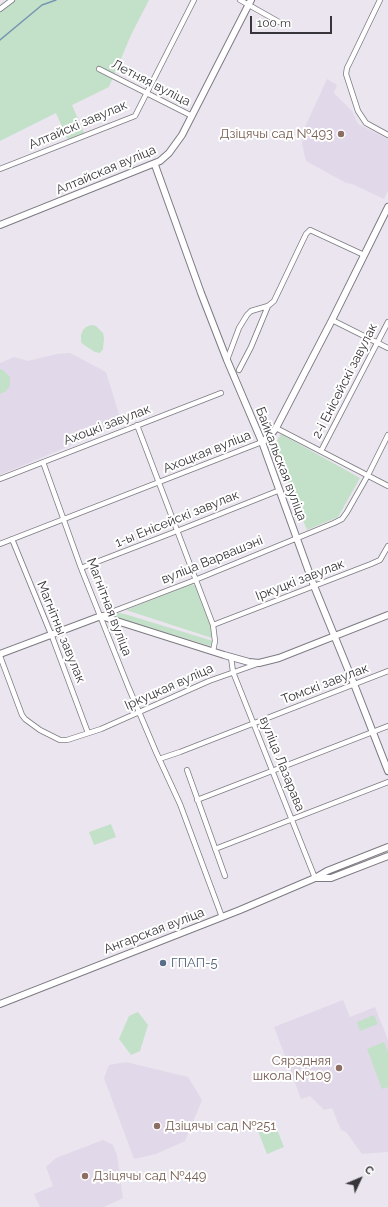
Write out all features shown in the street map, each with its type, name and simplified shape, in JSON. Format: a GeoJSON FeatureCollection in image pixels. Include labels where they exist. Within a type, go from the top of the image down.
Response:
{"type":"FeatureCollection","features":[{"type":"Feature","properties":{"kind":"main road","name":"Алтайская вуліца"},"geometry":{"type":"LineString","coordinates":[[0,226],[154,165],[160,161],[174,147],[192,116],[249,3]]}},
{"type":"Feature","properties":{"kind":"main road","name":"Байкальская вуліца"},"geometry":{"type":"LineString","coordinates":[[154,165],[227,360],[262,442],[314,586],[388,771]]}},
{"type":"Feature","properties":{"kind":"main road","name":"Ахоцкая вуліца"},"geometry":{"type":"LineString","coordinates":[[262,442],[269,437],[276,428],[388,208]]}},
{"type":"Feature","properties":{"kind":"main road","name":"Іркуцкая вуліца"},"geometry":{"type":"LineString","coordinates":[[259,663],[280,658],[388,615]]}},
{"type":"Feature","properties":{"kind":"main road","name":"вуліца Варвашэні"},"geometry":{"type":"LineString","coordinates":[[0,655],[51,634],[101,616]]}},
{"type":"Feature","properties":{"kind":"main road"},"geometry":{"type":"LineString","coordinates":[[101,616],[231,657],[259,663]]}},
{"type":"Feature","properties":{"kind":"main road","name":"Ангарская вуліца"},"geometry":{"type":"LineString","coordinates":[[0,1004],[222,917],[315,878],[327,871],[388,847]]}},
{"type":"Feature","properties":{"kind":"main road","name":"Ангарская вуліца"},"geometry":{"type":"LineString","coordinates":[[315,878],[331,878],[388,856]]}},
{"type":"Feature","properties":{"kind":"street"},"geometry":{"type":"LineString","coordinates":[[0,9],[12,0]]}},
{"type":"Feature","properties":{"kind":"street","name":"Алтайскі завулак"},"geometry":{"type":"LineString","coordinates":[[0,169],[135,116],[194,0]]}},
{"type":"Feature","properties":{"kind":"street"},"geometry":{"type":"LineString","coordinates":[[240,0],[249,3],[279,22]]}},
{"type":"Feature","properties":{"kind":"street"},"geometry":{"type":"LineString","coordinates":[[380,0],[347,68],[346,74],[358,111],[366,123],[388,135]]}},
{"type":"Feature","properties":{"kind":"street","name":"Летняя вуліца"},"geometry":{"type":"LineString","coordinates":[[100,69],[192,116]]}},
{"type":"Feature","properties":{"kind":"street"},"geometry":{"type":"LineString","coordinates":[[227,360],[239,328],[246,315],[251,311],[268,306],[274,301],[306,234],[310,230],[364,255]]}},
{"type":"Feature","properties":{"kind":"street"},"geometry":{"type":"LineString","coordinates":[[239,370],[251,347],[268,306]]}},
{"type":"Feature","properties":{"kind":"street"},"geometry":{"type":"LineString","coordinates":[[332,320],[388,348]]}},
{"type":"Feature","properties":{"kind":"street","name":"2-і Енісейскі завулак"},"geometry":{"type":"LineString","coordinates":[[321,451],[388,322]]}},
{"type":"Feature","properties":{"kind":"street","name":"Ахоцкі завулак"},"geometry":{"type":"LineString","coordinates":[[0,479],[221,393]]}},
{"type":"Feature","properties":{"kind":"street"},"geometry":{"type":"LineString","coordinates":[[137,425],[213,625],[215,641],[213,651]]}},
{"type":"Feature","properties":{"kind":"street"},"geometry":{"type":"LineString","coordinates":[[276,428],[388,486]]}},
{"type":"Feature","properties":{"kind":"street","name":"вуліца Варвашэні"},"geometry":{"type":"LineString","coordinates":[[101,616],[195,580],[342,519],[368,475],[388,435]]}},
{"type":"Feature","properties":{"kind":"street","name":"Ахоцкая вуліца"},"geometry":{"type":"LineString","coordinates":[[0,544],[262,442]]}},
{"type":"Feature","properties":{"kind":"street","name":"Магнітная вуліца"},"geometry":{"type":"LineString","coordinates":[[43,462],[63,519],[128,686],[180,804],[222,917]]}},
{"type":"Feature","properties":{"kind":"street","name":"1-ы Енісейскі завулак"},"geometry":{"type":"LineString","coordinates":[[82,568],[280,490]]}},
{"type":"Feature","properties":{"kind":"street","name":"Магнітны завулак"},"geometry":{"type":"LineString","coordinates":[[12,539],[51,634],[88,733]]}},
{"type":"Feature","properties":{"kind":"street","name":"Іркуцкі завулак"},"geometry":{"type":"LineString","coordinates":[[213,625],[380,560],[388,546]]}},
{"type":"Feature","properties":{"kind":"street","name":"Іркуцкая вуліца"},"geometry":{"type":"LineString","coordinates":[[0,655],[22,715],[40,730],[60,740],[67,740],[88,733],[209,681],[259,663]]}},
{"type":"Feature","properties":{"kind":"street","name":"вуліца Лазарава"},"geometry":{"type":"LineString","coordinates":[[231,657],[233,672],[315,878]]}},
{"type":"Feature","properties":{"kind":"street","name":"Томскі завулак"},"geometry":{"type":"LineString","coordinates":[[159,759],[254,724],[388,671]]}},
{"type":"Feature","properties":{"kind":"street"},"geometry":{"type":"LineString","coordinates":[[197,800],[388,726]]}},
{"type":"Feature","properties":{"kind":"street"},"geometry":{"type":"LineString","coordinates":[[187,770],[225,876]]}},
{"type":"Feature","properties":{"kind":"street"},"geometry":{"type":"LineString","coordinates":[[215,849],[388,782]]}},
{"type":"Feature","properties":{"kind":"shaded area","name":"Дзіцячы сад №493"},"geometry":{"type":"Polygon","coordinates":[[[327,79],[337,85],[334,93],[352,111],[358,124],[388,139],[388,190],[384,199],[352,184],[346,183],[306,161],[302,144],[304,129],[327,79]]]}},
{"type":"Feature","properties":{"kind":"shaded area"},"geometry":{"type":"Polygon","coordinates":[[[70,353],[106,372],[122,424],[0,475],[0,363],[14,357],[28,361],[57,354],[70,353]]]}},
{"type":"Feature","properties":{"kind":"shaded area","name":"Сярэдняя школа №109"},"geometry":{"type":"Polygon","coordinates":[[[343,1000],[350,1017],[375,1007],[388,1040],[388,1152],[362,1154],[346,1132],[341,1130],[332,1108],[324,1110],[310,1096],[301,1099],[274,1027],[343,1000]]]}},
{"type":"Feature","properties":{"kind":"shaded area","name":"Дзіцячы сад №251"},"geometry":{"type":"Polygon","coordinates":[[[126,1062],[188,1077],[202,1100],[185,1141],[156,1154],[134,1159],[104,1078],[109,1065],[126,1062]]]}},
{"type":"Feature","properties":{"kind":"shaded area","name":"Дзіцячы сад №449"},"geometry":{"type":"Polygon","coordinates":[[[103,1140],[113,1145],[117,1155],[123,1198],[104,1207],[40,1207],[34,1194],[53,1186],[46,1167],[56,1158],[103,1140]]]}},
{"type":"Feature","properties":{"kind":"green space"},"geometry":{"type":"Polygon","coordinates":[[[12,0],[149,0],[131,35],[109,87],[72,105],[84,133],[68,140],[56,113],[0,141],[0,11],[12,0]]]}},
{"type":"Feature","properties":{"kind":"green space"},"geometry":{"type":"Polygon","coordinates":[[[91,325],[96,326],[103,333],[103,349],[100,353],[95,352],[81,342],[83,330],[91,325]]]}},
{"type":"Feature","properties":{"kind":"green space"},"geometry":{"type":"Polygon","coordinates":[[[0,369],[10,377],[10,386],[5,392],[0,394],[0,369]]]}},
{"type":"Feature","properties":{"kind":"green space"},"geometry":{"type":"Polygon","coordinates":[[[281,434],[360,478],[338,517],[307,530],[274,446],[281,434]]]}},
{"type":"Feature","properties":{"kind":"green space"},"geometry":{"type":"Polygon","coordinates":[[[192,584],[195,586],[211,626],[212,638],[126,610],[192,584]]]}},
{"type":"Feature","properties":{"kind":"green space"},"geometry":{"type":"Polygon","coordinates":[[[120,613],[213,641],[210,646],[114,617],[114,614],[120,613]]]}},
{"type":"Feature","properties":{"kind":"green space"},"geometry":{"type":"Polygon","coordinates":[[[111,824],[116,837],[94,845],[89,832],[111,824]]]}},
{"type":"Feature","properties":{"kind":"green space"},"geometry":{"type":"Polygon","coordinates":[[[138,1012],[148,1025],[140,1051],[131,1055],[119,1039],[129,1016],[138,1012]]]}},
{"type":"Feature","properties":{"kind":"green space"},"geometry":{"type":"Polygon","coordinates":[[[374,1015],[378,1024],[360,1031],[357,1022],[374,1015]]]}},
{"type":"Feature","properties":{"kind":"green space"},"geometry":{"type":"Polygon","coordinates":[[[384,1042],[388,1052],[388,1087],[382,1089],[367,1049],[384,1042]]]}},
{"type":"Feature","properties":{"kind":"green space"},"geometry":{"type":"Polygon","coordinates":[[[275,1124],[284,1147],[267,1154],[258,1131],[275,1124]]]}},
{"type":"Feature","properties":{"kind":"waterway"},"geometry":{"type":"LineString","coordinates":[[0,40],[42,5],[56,0]]}},
{"type":"Feature","properties":{"kind":"place","name":"Дзіцячы сад №493"},"geometry":{"type":"Point","coordinates":[341,134]}},
{"type":"Feature","properties":{"kind":"place","name":"ГПАП-5"},"geometry":{"type":"Point","coordinates":[163,963]}},
{"type":"Feature","properties":{"kind":"place","name":"Сярэдняя школа №109"},"geometry":{"type":"Point","coordinates":[339,1068]}},
{"type":"Feature","properties":{"kind":"place","name":"Дзіцячы сад №251"},"geometry":{"type":"Point","coordinates":[157,1126]}},
{"type":"Feature","properties":{"kind":"place","name":"Дзіцячы сад №449"},"geometry":{"type":"Point","coordinates":[85,1176]}}]}
